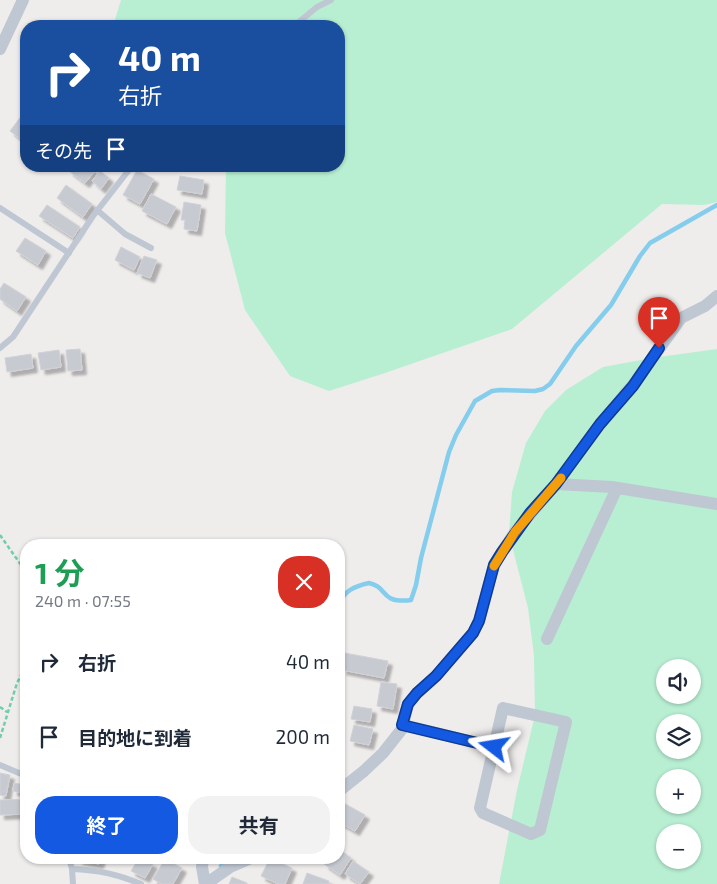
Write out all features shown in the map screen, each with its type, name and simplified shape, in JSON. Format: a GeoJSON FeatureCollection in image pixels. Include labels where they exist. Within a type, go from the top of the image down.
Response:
{"type":"FeatureCollection","features":[{"type":"Feature","properties":{"kind":"street"},"geometry":{"type":"LineString","coordinates":[[0,49],[22,0]]}},
{"type":"Feature","properties":{"kind":"street"},"geometry":{"type":"LineString","coordinates":[[345,786],[383,753],[402,729],[408,704],[436,676],[473,633],[479,621],[489,581],[498,558],[530,513],[556,484],[600,424],[633,386],[681,318],[705,306],[717,296]]}},
{"type":"Feature","properties":{"kind":"street"},"geometry":{"type":"LineString","coordinates":[[556,484],[618,488],[717,504]]}},
{"type":"Feature","properties":{"kind":"street"},"geometry":{"type":"LineString","coordinates":[[547,639],[618,488]]}},
{"type":"Feature","properties":{"kind":"street"},"geometry":{"type":"LineString","coordinates":[[502,708],[566,722],[540,830],[532,834],[483,813],[480,808],[494,747],[502,708]]}},
{"type":"Feature","properties":{"kind":"street"},"geometry":{"type":"LineString","coordinates":[[402,725],[494,747]]}},
{"type":"Feature","properties":{"kind":"street"},"geometry":{"type":"LineString","coordinates":[[202,864],[206,884],[238,864]]}},
{"type":"Feature","properties":{"kind":"lane"},"geometry":{"type":"LineString","coordinates":[[301,20],[317,7],[331,0]]}},
{"type":"Feature","properties":{"kind":"lane"},"geometry":{"type":"LineString","coordinates":[[0,348],[13,336],[97,210],[127,172]]}},
{"type":"Feature","properties":{"kind":"lane"},"geometry":{"type":"LineString","coordinates":[[0,208],[69,253]]}},
{"type":"Feature","properties":{"kind":"lane"},"geometry":{"type":"LineString","coordinates":[[97,210],[126,234],[152,248]]}},
{"type":"Feature","properties":{"kind":"lane"},"geometry":{"type":"LineString","coordinates":[[0,765],[20,773]]}},
{"type":"Feature","properties":{"kind":"lane"},"geometry":{"type":"LineString","coordinates":[[71,864],[73,884]]}},
{"type":"Feature","properties":{"kind":"lane"},"geometry":{"type":"LineString","coordinates":[[72,869],[98,870],[119,875],[141,884]]}},
{"type":"Feature","properties":{"kind":"path"},"geometry":{"type":"LineString","coordinates":[[0,535],[20,564]]}},
{"type":"Feature","properties":{"kind":"path"},"geometry":{"type":"LineString","coordinates":[[0,738],[20,677]]}},
{"type":"Feature","properties":{"kind":"path"},"geometry":{"type":"LineString","coordinates":[[0,707],[8,712]]}},
{"type":"Feature","properties":{"kind":"green space"},"geometry":{"type":"Polygon","coordinates":[[[121,0],[717,0],[717,202],[704,205],[662,204],[512,329],[329,391],[290,376],[245,310],[225,233],[226,172],[345,172],[345,20],[115,20],[121,0]]]}},
{"type":"Feature","properties":{"kind":"green space"},"geometry":{"type":"Polygon","coordinates":[[[717,349],[717,884],[499,884],[517,790],[535,715],[534,656],[528,608],[509,534],[512,492],[526,443],[545,411],[566,390],[603,367],[717,349]]]}},
{"type":"Feature","properties":{"kind":"building"},"geometry":{"type":"Polygon","coordinates":[[[20,118],[20,138],[10,131],[20,118]]]}},
{"type":"Feature","properties":{"kind":"building"},"geometry":{"type":"Polygon","coordinates":[[[70,172],[94,172],[85,183],[70,172]]]}},
{"type":"Feature","properties":{"kind":"building"},"geometry":{"type":"Polygon","coordinates":[[[99,172],[109,178],[101,189],[92,181],[99,172]]]}},
{"type":"Feature","properties":{"kind":"building"},"geometry":{"type":"Polygon","coordinates":[[[136,172],[141,172],[154,179],[140,204],[123,195],[136,172]]]}},
{"type":"Feature","properties":{"kind":"building"},"geometry":{"type":"Polygon","coordinates":[[[180,176],[204,180],[202,194],[177,190],[180,176]]]}},
{"type":"Feature","properties":{"kind":"building"},"geometry":{"type":"Polygon","coordinates":[[[66,185],[92,204],[83,217],[57,198],[66,185]]]}},
{"type":"Feature","properties":{"kind":"building"},"geometry":{"type":"Polygon","coordinates":[[[151,194],[176,207],[167,224],[142,211],[151,194]]]}},
{"type":"Feature","properties":{"kind":"building"},"geometry":{"type":"Polygon","coordinates":[[[184,202],[201,205],[197,231],[184,229],[185,220],[181,220],[184,202]]]}},
{"type":"Feature","properties":{"kind":"building"},"geometry":{"type":"Polygon","coordinates":[[[47,205],[80,227],[73,238],[39,216],[47,205]]]}},
{"type":"Feature","properties":{"kind":"building"},"geometry":{"type":"Polygon","coordinates":[[[25,238],[46,251],[38,265],[16,251],[25,238]]]}},
{"type":"Feature","properties":{"kind":"building"},"geometry":{"type":"Polygon","coordinates":[[[121,247],[140,257],[134,270],[115,260],[121,247]]]}},
{"type":"Feature","properties":{"kind":"building"},"geometry":{"type":"Polygon","coordinates":[[[144,256],[157,260],[150,278],[137,273],[144,256]]]}},
{"type":"Feature","properties":{"kind":"building"},"geometry":{"type":"Polygon","coordinates":[[[4,283],[26,297],[17,311],[0,299],[0,289],[4,283]]]}},
{"type":"Feature","properties":{"kind":"building"},"geometry":{"type":"Polygon","coordinates":[[[80,349],[82,370],[68,371],[66,350],[80,349]]]}},
{"type":"Feature","properties":{"kind":"building"},"geometry":{"type":"Polygon","coordinates":[[[59,350],[61,367],[41,370],[38,353],[59,350]]]}},
{"type":"Feature","properties":{"kind":"building"},"geometry":{"type":"Polygon","coordinates":[[[31,354],[33,368],[7,372],[5,358],[31,354]]]}},
{"type":"Feature","properties":{"kind":"building"},"geometry":{"type":"Polygon","coordinates":[[[345,653],[388,661],[384,678],[345,671],[345,653]]]}},
{"type":"Feature","properties":{"kind":"building"},"geometry":{"type":"Polygon","coordinates":[[[381,682],[397,684],[393,709],[377,706],[381,682]]]}},
{"type":"Feature","properties":{"kind":"building"},"geometry":{"type":"Polygon","coordinates":[[[354,706],[372,709],[370,722],[351,719],[354,706]]]}},
{"type":"Feature","properties":{"kind":"building"},"geometry":{"type":"Polygon","coordinates":[[[354,725],[373,729],[369,745],[350,741],[354,725]]]}},
{"type":"Feature","properties":{"kind":"building"},"geometry":{"type":"Polygon","coordinates":[[[0,773],[10,775],[6,796],[0,795],[0,773]]]}},
{"type":"Feature","properties":{"kind":"building"},"geometry":{"type":"Polygon","coordinates":[[[14,783],[20,784],[20,793],[13,791],[14,783]]]}},
{"type":"Feature","properties":{"kind":"building"},"geometry":{"type":"Polygon","coordinates":[[[20,799],[20,814],[0,815],[0,800],[20,799]]]}},
{"type":"Feature","properties":{"kind":"building"},"geometry":{"type":"Polygon","coordinates":[[[345,804],[365,815],[355,831],[345,825],[345,804]]]}},
{"type":"Feature","properties":{"kind":"building"},"geometry":{"type":"Polygon","coordinates":[[[345,854],[351,858],[340,875],[324,864],[345,864],[345,854]]]}},
{"type":"Feature","properties":{"kind":"building"},"geometry":{"type":"Polygon","coordinates":[[[353,861],[369,872],[360,884],[345,874],[353,861]]]}},
{"type":"Feature","properties":{"kind":"building"},"geometry":{"type":"Polygon","coordinates":[[[135,864],[153,864],[145,878],[131,871],[135,864]]]}},
{"type":"Feature","properties":{"kind":"building"},"geometry":{"type":"Polygon","coordinates":[[[162,864],[174,864],[182,868],[173,884],[162,884],[153,879],[162,864]]]}},
{"type":"Feature","properties":{"kind":"building"},"geometry":{"type":"Polygon","coordinates":[[[267,864],[283,864],[292,868],[285,884],[278,884],[261,876],[267,864]]]}},
{"type":"Feature","properties":{"kind":"building"},"geometry":{"type":"Polygon","coordinates":[[[307,873],[329,881],[328,884],[303,884],[307,873]]]}},
{"type":"Feature","properties":{"kind":"building"},"geometry":{"type":"Polygon","coordinates":[[[232,877],[247,883],[247,884],[229,884],[232,877]]]}},
{"type":"Feature","properties":{"kind":"waterway"},"geometry":{"type":"LineString","coordinates":[[345,594],[350,590],[369,583],[379,587],[392,599],[411,600],[449,452],[475,401],[492,391],[535,391],[543,389],[550,384],[576,346],[611,305],[640,256],[650,243],[717,205]]}},
{"type":"Feature","properties":{"kind":"slow traffic"},"geometry":{"type":"LineString","coordinates":[[494,566],[515,532],[561,478]]}},
{"type":"Feature","properties":{"kind":"route"},"geometry":{"type":"LineString","coordinates":[[494,747],[402,725],[408,704],[436,676],[473,633],[479,621],[494,565],[515,532],[545,498],[600,424],[633,386],[659,348]]}}]}
